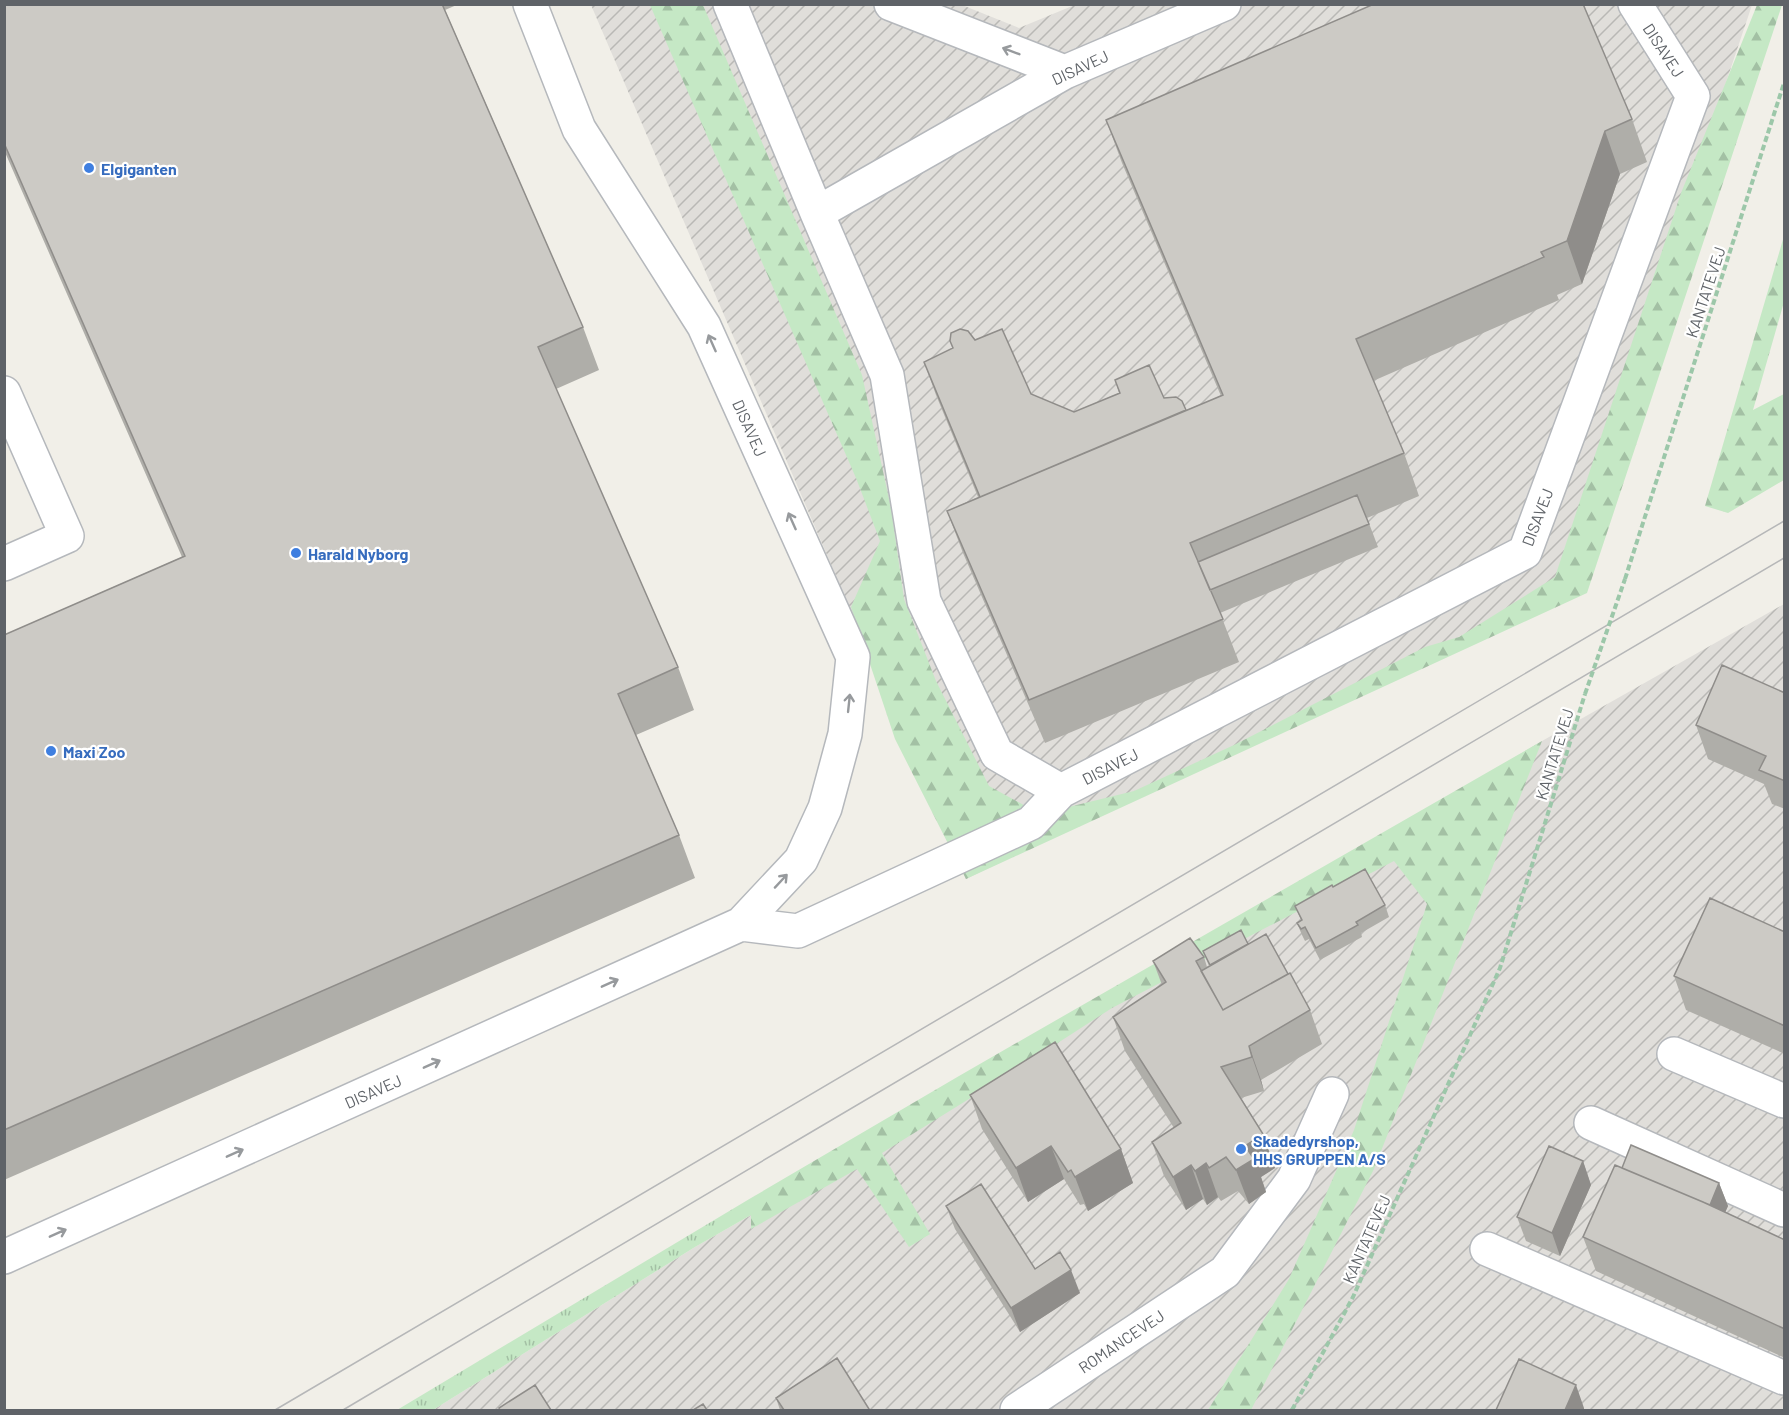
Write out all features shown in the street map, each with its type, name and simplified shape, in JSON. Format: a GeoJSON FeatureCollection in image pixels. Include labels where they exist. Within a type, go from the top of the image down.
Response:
{"type":"FeatureCollection","features":[{"type":"Feature","properties":{"kind":"street","name":"DISAVEJ"},"geometry":{"type":"LineString","coordinates":[[4,1257],[741,924],[801,860],[825,808],[845,734],[853,657],[704,326],[579,129],[530,4]]}},
{"type":"Feature","properties":{"kind":"street","name":"DISAVEJ"},"geometry":{"type":"LineString","coordinates":[[730,4],[887,375],[924,601],[997,754],[1061,791]]}},
{"type":"Feature","properties":{"kind":"street"},"geometry":{"type":"LineString","coordinates":[[891,4],[1065,72]]}},
{"type":"Feature","properties":{"kind":"street","name":"DISAVEJ"},"geometry":{"type":"LineString","coordinates":[[817,213],[1065,72],[1224,4]]}},
{"type":"Feature","properties":{"kind":"street","name":"DISAVEJ"},"geometry":{"type":"LineString","coordinates":[[741,924],[798,931],[1030,823],[1061,791],[1526,552],[1694,96],[1635,4]]}},
{"type":"Feature","properties":{"kind":"street"},"geometry":{"type":"LineString","coordinates":[[4,393],[67,536],[4,564]]}},
{"type":"Feature","properties":{"kind":"street"},"geometry":{"type":"LineString","coordinates":[[1674,1054],[1785,1101]]}},
{"type":"Feature","properties":{"kind":"street","name":"ROMANCEVEJ"},"geometry":{"type":"LineString","coordinates":[[1017,1410],[1226,1272],[1294,1179],[1332,1094]]}},
{"type":"Feature","properties":{"kind":"street"},"geometry":{"type":"LineString","coordinates":[[1591,1123],[1785,1210]]}},
{"type":"Feature","properties":{"kind":"street"},"geometry":{"type":"LineString","coordinates":[[1486,1249],[1785,1377]]}},
{"type":"Feature","properties":{"kind":"path","name":"KANTATEVEJ"},"geometry":{"type":"LineString","coordinates":[[1292,1410],[1353,1297],[1500,968],[1585,694],[1625,579],[1785,83]]}},
{"type":"Feature","properties":{"kind":"shaded area"},"geometry":{"type":"Polygon","coordinates":[[[1077,4],[1752,5],[1556,589],[966,879],[591,5],[962,5],[1019,28],[1077,4]]]}},
{"type":"Feature","properties":{"kind":"shaded area"},"geometry":{"type":"Polygon","coordinates":[[[1784,604],[1784,1410],[433,1410],[695,1247],[1542,741],[1784,604]]]}},
{"type":"Feature","properties":{"kind":"green space"},"geometry":{"type":"Polygon","coordinates":[[[650,5],[703,5],[862,375],[891,508],[904,599],[936,681],[989,786],[1040,814],[1134,791],[1234,745],[1425,647],[1459,637],[1555,577],[1681,193],[1757,5],[1782,5],[1587,593],[966,879],[895,739],[851,607],[880,541],[856,478],[650,5]]]}},
{"type":"Feature","properties":{"kind":"green space"},"geometry":{"type":"Polygon","coordinates":[[[1784,236],[1784,302],[1753,410],[1784,394],[1784,480],[1728,513],[1705,506],[1784,236]]]}},
{"type":"Feature","properties":{"kind":"green space"},"geometry":{"type":"Polygon","coordinates":[[[1542,741],[1374,1169],[1251,1410],[1208,1410],[1289,1279],[1354,1130],[1427,904],[1394,861],[1112,1008],[882,1153],[930,1234],[909,1247],[857,1169],[751,1229],[751,1198],[1542,741]]]}},
{"type":"Feature","properties":{"kind":"green space"},"geometry":{"type":"Polygon","coordinates":[[[751,1198],[751,1215],[695,1247],[433,1410],[397,1410],[751,1198]]]}},
{"type":"Feature","properties":{"kind":"building"},"geometry":{"type":"Polygon","coordinates":[[[4,4],[442,4],[583,327],[538,347],[678,667],[618,694],[679,835],[4,1130],[4,635],[185,556],[4,143],[4,4]]]}},
{"type":"Feature","properties":{"kind":"building"},"geometry":{"type":"Polygon","coordinates":[[[1374,4],[1583,4],[1632,119],[1605,131],[1567,241],[1541,252],[1544,257],[1356,339],[1404,453],[1190,543],[1223,619],[1029,700],[947,511],[1223,395],[1106,120],[1374,4]]]}},
{"type":"Feature","properties":{"kind":"building"},"geometry":{"type":"Polygon","coordinates":[[[960,329],[968,331],[975,340],[1002,329],[1031,394],[1074,412],[1120,393],[1115,380],[1149,365],[1164,398],[1176,397],[1182,401],[1186,410],[980,497],[924,362],[953,348],[950,341],[951,333],[960,329]]]}},
{"type":"Feature","properties":{"kind":"building"},"geometry":{"type":"Polygon","coordinates":[[[1357,495],[1369,524],[1210,590],[1198,562],[1357,495]]]}},
{"type":"Feature","properties":{"kind":"building"},"geometry":{"type":"Polygon","coordinates":[[[1722,665],[1785,693],[1785,781],[1759,770],[1766,756],[1696,725],[1722,665]]]}},
{"type":"Feature","properties":{"kind":"building"},"geometry":{"type":"Polygon","coordinates":[[[1365,869],[1385,905],[1356,922],[1358,925],[1316,948],[1305,927],[1301,929],[1297,923],[1302,920],[1295,906],[1365,869]]]}},
{"type":"Feature","properties":{"kind":"building"},"geometry":{"type":"Polygon","coordinates":[[[1710,898],[1785,932],[1785,1026],[1674,976],[1710,898]]]}},
{"type":"Feature","properties":{"kind":"building"},"geometry":{"type":"Polygon","coordinates":[[[1241,930],[1248,944],[1210,965],[1203,951],[1241,930]]]}},
{"type":"Feature","properties":{"kind":"building"},"geometry":{"type":"Polygon","coordinates":[[[1266,934],[1288,974],[1223,1010],[1201,971],[1266,934]]]}},
{"type":"Feature","properties":{"kind":"building"},"geometry":{"type":"Polygon","coordinates":[[[1190,938],[1204,957],[1196,961],[1223,1010],[1290,973],[1310,1010],[1249,1046],[1252,1057],[1221,1067],[1263,1134],[1245,1146],[1254,1159],[1236,1170],[1226,1157],[1209,1168],[1206,1163],[1195,1171],[1191,1165],[1173,1177],[1152,1142],[1181,1123],[1113,1017],[1166,982],[1153,961],[1190,938]]]}},
{"type":"Feature","properties":{"kind":"building"},"geometry":{"type":"Polygon","coordinates":[[[1055,1042],[1121,1149],[1075,1177],[1071,1170],[1068,1172],[1051,1146],[1016,1168],[970,1095],[1055,1042]]]}},
{"type":"Feature","properties":{"kind":"building"},"geometry":{"type":"Polygon","coordinates":[[[1631,1145],[1719,1183],[1710,1205],[1622,1168],[1631,1145]]]}},
{"type":"Feature","properties":{"kind":"building"},"geometry":{"type":"Polygon","coordinates":[[[1549,1146],[1583,1161],[1552,1233],[1517,1217],[1549,1146]]]}},
{"type":"Feature","properties":{"kind":"building"},"geometry":{"type":"Polygon","coordinates":[[[1615,1165],[1785,1240],[1785,1329],[1583,1237],[1615,1165]]]}},
{"type":"Feature","properties":{"kind":"building"},"geometry":{"type":"Polygon","coordinates":[[[981,1184],[1035,1269],[1060,1252],[1071,1270],[1011,1308],[946,1206],[981,1184]]]}},
{"type":"Feature","properties":{"kind":"building"},"geometry":{"type":"Polygon","coordinates":[[[837,1358],[869,1409],[784,1410],[776,1398],[837,1358]]]}},
{"type":"Feature","properties":{"kind":"building"},"geometry":{"type":"Polygon","coordinates":[[[1519,1359],[1576,1385],[1565,1410],[1496,1410],[1519,1359]]]}},
{"type":"Feature","properties":{"kind":"building"},"geometry":{"type":"Polygon","coordinates":[[[535,1385],[551,1410],[500,1410],[499,1408],[535,1385]]]}},
{"type":"Feature","properties":{"kind":"building"},"geometry":{"type":"Polygon","coordinates":[[[703,1404],[707,1410],[693,1410],[703,1404]]]}},
{"type":"Feature","properties":{"kind":"tram line"},"geometry":{"type":"LineString","coordinates":[[275,1410],[1784,521]]}},
{"type":"Feature","properties":{"kind":"tram line"},"geometry":{"type":"LineString","coordinates":[[343,1410],[1784,558]]}},
{"type":"Feature","properties":{"kind":"place","name":"Elgiganten"},"geometry":{"type":"Point","coordinates":[89,168]}},
{"type":"Feature","properties":{"kind":"place","name":"Harald Nyborg"},"geometry":{"type":"Point","coordinates":[296,553]}},
{"type":"Feature","properties":{"kind":"place","name":"Maxi Zoo"},"geometry":{"type":"Point","coordinates":[51,751]}},
{"type":"Feature","properties":{"kind":"place","name":"Skadedyrshop, HHS GRUPPEN A/S"},"geometry":{"type":"Point","coordinates":[1241,1149]}}]}
